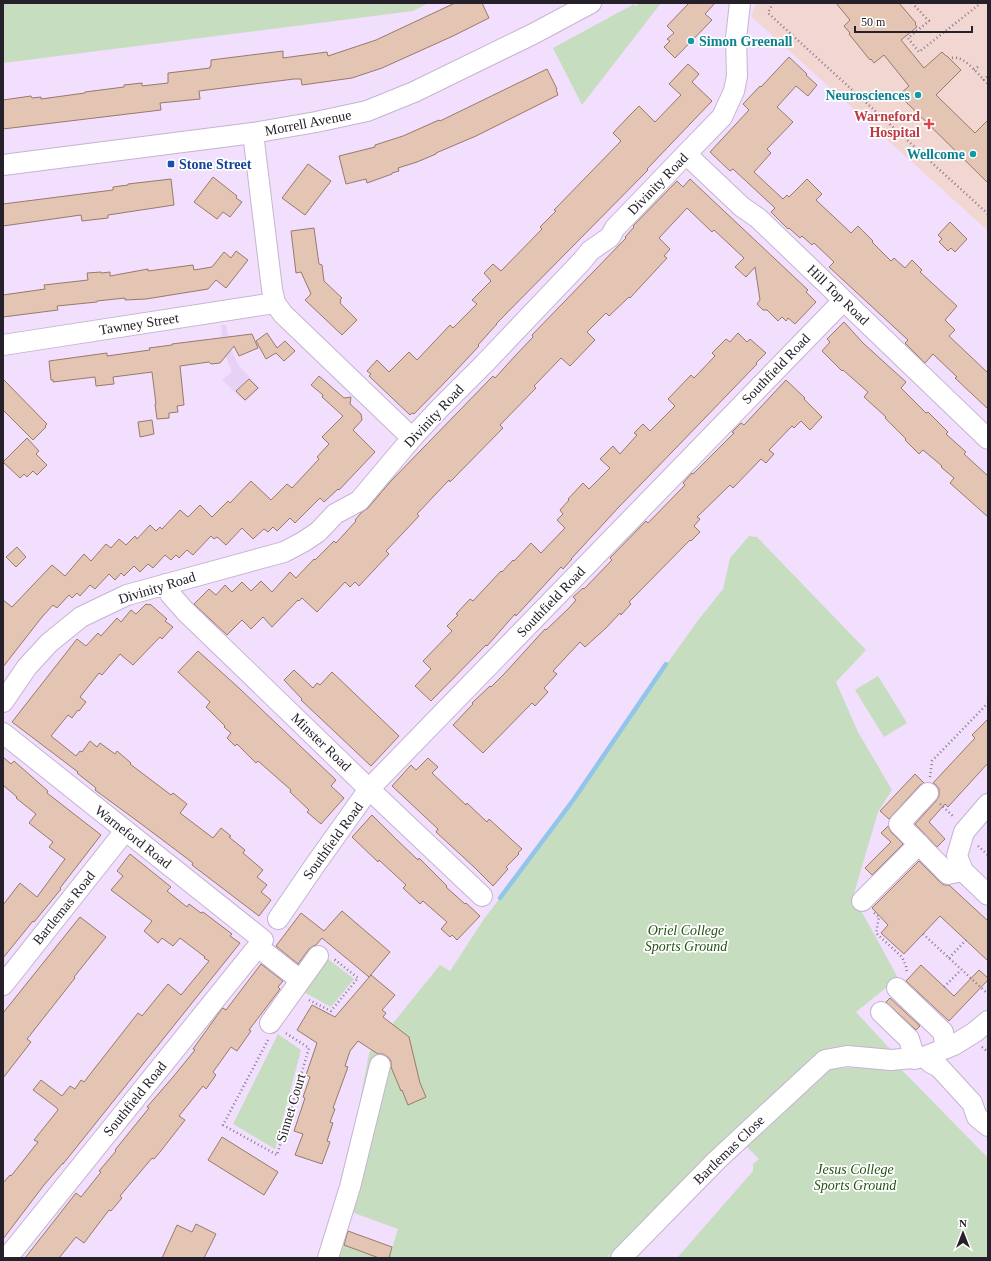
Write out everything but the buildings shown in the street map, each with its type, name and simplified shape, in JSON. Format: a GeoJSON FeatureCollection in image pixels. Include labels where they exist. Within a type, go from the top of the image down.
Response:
{"type":"FeatureCollection","features":[{"type":"Feature","properties":{"kind":"street","name":"Morrell Avenue"},"geometry":{"type":"LineString","coordinates":[[3,165],[253,133],[367,111],[414,92],[533,34],[591,3]]}},
{"type":"Feature","properties":{"kind":"street","name":"Divinity Road"},"geometry":{"type":"LineString","coordinates":[[3,702],[27,668],[49,643],[81,616],[127,596],[284,552],[318,532],[335,514],[359,501],[412,438],[439,409],[590,251],[610,236],[615,228],[722,117],[734,91],[737,76],[737,24],[740,3]]}},
{"type":"Feature","properties":{"kind":"street"},"geometry":{"type":"LineString","coordinates":[[253,133],[275,303],[279,310],[288,319],[412,438]]}},
{"type":"Feature","properties":{"kind":"street","name":"Hill Top Road"},"geometry":{"type":"LineString","coordinates":[[686,154],[742,207],[758,218],[988,439]]}},
{"type":"Feature","properties":{"kind":"street","name":"Southfield Road"},"geometry":{"type":"LineString","coordinates":[[278,919],[369,789],[843,301]]}},
{"type":"Feature","properties":{"kind":"street","name":"Tawney Street"},"geometry":{"type":"LineString","coordinates":[[3,345],[275,303]]}},
{"type":"Feature","properties":{"kind":"street","name":"Minster Road"},"geometry":{"type":"LineString","coordinates":[[166,584],[170,594],[185,611],[482,896]]}},
{"type":"Feature","properties":{"kind":"street","name":"Warneford Road"},"geometry":{"type":"LineString","coordinates":[[3,733],[125,831],[260,944]]}},
{"type":"Feature","properties":{"kind":"street"},"geometry":{"type":"LineString","coordinates":[[928,793],[899,824],[948,874],[963,871]]}},
{"type":"Feature","properties":{"kind":"street"},"geometry":{"type":"LineString","coordinates":[[988,804],[968,826],[963,835],[957,856],[963,871],[988,895]]}},
{"type":"Feature","properties":{"kind":"street","name":"Bartlemas Road"},"geometry":{"type":"LineString","coordinates":[[3,985],[125,831]]}},
{"type":"Feature","properties":{"kind":"street"},"geometry":{"type":"LineString","coordinates":[[862,901],[919,844]]}},
{"type":"Feature","properties":{"kind":"street"},"geometry":{"type":"LineString","coordinates":[[260,944],[296,985]]}},
{"type":"Feature","properties":{"kind":"street","name":"Southfield Road"},"geometry":{"type":"LineString","coordinates":[[7,1258],[260,944]]}},
{"type":"Feature","properties":{"kind":"street"},"geometry":{"type":"LineString","coordinates":[[272,1024],[296,985],[318,956]]}},
{"type":"Feature","properties":{"kind":"street"},"geometry":{"type":"LineString","coordinates":[[898,988],[943,1032],[946,1048]]}},
{"type":"Feature","properties":{"kind":"street"},"geometry":{"type":"LineString","coordinates":[[881,1012],[909,1039],[920,1058],[939,1067],[972,1103],[978,1117],[988,1126]]}},
{"type":"Feature","properties":{"kind":"street","name":"Bartlemas Close"},"geometry":{"type":"LineString","coordinates":[[621,1258],[717,1160],[825,1060],[846,1056],[891,1060],[920,1058],[954,1045],[975,1032],[988,1021]]}},
{"type":"Feature","properties":{"kind":"street"},"geometry":{"type":"LineString","coordinates":[[328,1258],[342,1208],[352,1180],[380,1065]]}},
{"type":"Feature","properties":{"kind":"path"},"geometry":{"type":"LineString","coordinates":[[773,3],[768,13],[988,214]]}},
{"type":"Feature","properties":{"kind":"path"},"geometry":{"type":"LineString","coordinates":[[912,3],[929,21],[908,38],[919,52],[981,3]]}},
{"type":"Feature","properties":{"kind":"path"},"geometry":{"type":"LineString","coordinates":[[952,58],[956,57],[962,59],[988,84]]}},
{"type":"Feature","properties":{"kind":"path"},"geometry":{"type":"LineString","coordinates":[[974,70],[980,64]]}},
{"type":"Feature","properties":{"kind":"path"},"geometry":{"type":"LineString","coordinates":[[983,80],[988,76]]}},
{"type":"Feature","properties":{"kind":"path"},"geometry":{"type":"LineString","coordinates":[[968,826],[956,819],[924,789],[930,781],[932,761],[988,703]]}},
{"type":"Feature","properties":{"kind":"path"},"geometry":{"type":"LineString","coordinates":[[862,901],[879,917],[876,933],[902,957],[906,966],[907,976],[898,988]]}},
{"type":"Feature","properties":{"kind":"path"},"geometry":{"type":"LineString","coordinates":[[923,934],[988,994]]}},
{"type":"Feature","properties":{"kind":"path"},"geometry":{"type":"LineString","coordinates":[[949,958],[966,940]]}},
{"type":"Feature","properties":{"kind":"path"},"geometry":{"type":"LineString","coordinates":[[296,985],[331,1011],[358,978],[322,949],[318,956]]}},
{"type":"Feature","properties":{"kind":"path"},"geometry":{"type":"LineString","coordinates":[[944,987],[961,970]]}},
{"type":"Feature","properties":{"kind":"path","name":"Sinnet Court"},"geometry":{"type":"LineString","coordinates":[[272,1024],[309,1048],[277,1155],[222,1125],[272,1024]]}},
{"type":"Feature","properties":{"kind":"shaded area","name":"Warneford Hospital"},"geometry":{"type":"Polygon","coordinates":[[[756,3],[988,3],[988,231],[751,16],[756,3]]]}},
{"type":"Feature","properties":{"kind":"shaded area"},"geometry":{"type":"Polygon","coordinates":[[[221,325],[226,325],[230,347],[239,366],[260,388],[245,402],[222,380],[232,372],[224,353],[221,325]]]}},
{"type":"Feature","properties":{"kind":"green space"},"geometry":{"type":"Polygon","coordinates":[[[3,3],[428,3],[413,11],[3,63],[3,3]]]}},
{"type":"Feature","properties":{"kind":"green space"},"geometry":{"type":"Polygon","coordinates":[[[641,3],[661,3],[582,105],[553,48],[634,4],[635,6],[641,3]]]}},
{"type":"Feature","properties":{"kind":"green space","name":"Oriel College Sports Ground"},"geometry":{"type":"Polygon","coordinates":[[[749,536],[757,537],[866,650],[836,682],[858,732],[892,790],[878,812],[853,897],[898,978],[856,1012],[892,1051],[848,1051],[612,1258],[607,1258],[658,1207],[606,1258],[389,1258],[398,1229],[346,1210],[349,1162],[369,1053],[440,965],[450,971],[484,919],[556,825],[649,689],[696,623],[723,589],[730,558],[749,536]]]}},
{"type":"Feature","properties":{"kind":"green space"},"geometry":{"type":"Polygon","coordinates":[[[878,676],[907,723],[884,737],[855,690],[878,676]]]}},
{"type":"Feature","properties":{"kind":"green space"},"geometry":{"type":"Polygon","coordinates":[[[324,956],[354,979],[331,1007],[300,990],[324,956]]]}},
{"type":"Feature","properties":{"kind":"green space"},"geometry":{"type":"Polygon","coordinates":[[[278,1034],[301,1050],[275,1149],[233,1124],[278,1034]]]}},
{"type":"Feature","properties":{"kind":"green space","name":"Jesus College Sports Ground"},"geometry":{"type":"Polygon","coordinates":[[[897,1065],[988,1158],[988,1258],[677,1258],[753,1171],[753,1164],[759,1159],[741,1141],[827,1069],[897,1065]]]}},
{"type":"Feature","properties":{"kind":"green space"},"geometry":{"type":"Polygon","coordinates":[[[336,1242],[379,1258],[332,1258],[336,1242]]]}},
{"type":"Feature","properties":{"kind":"waterway"},"geometry":{"type":"LineString","coordinates":[[500,898],[574,799],[666,664]]}},
{"type":"Feature","properties":{"kind":"place","name":"Simon Greenall"},"geometry":{"type":"Point","coordinates":[691,41]}},
{"type":"Feature","properties":{"kind":"place","name":"Neurosciences"},"geometry":{"type":"Point","coordinates":[918,95]}},
{"type":"Feature","properties":{"kind":"place","name":"Warneford Hospital"},"geometry":{"type":"Point","coordinates":[929,124]}},
{"type":"Feature","properties":{"kind":"place","name":"Wellcome"},"geometry":{"type":"Point","coordinates":[973,154]}},
{"type":"Feature","properties":{"kind":"place","name":"Stone Street"},"geometry":{"type":"Point","coordinates":[171,164]}}]}
